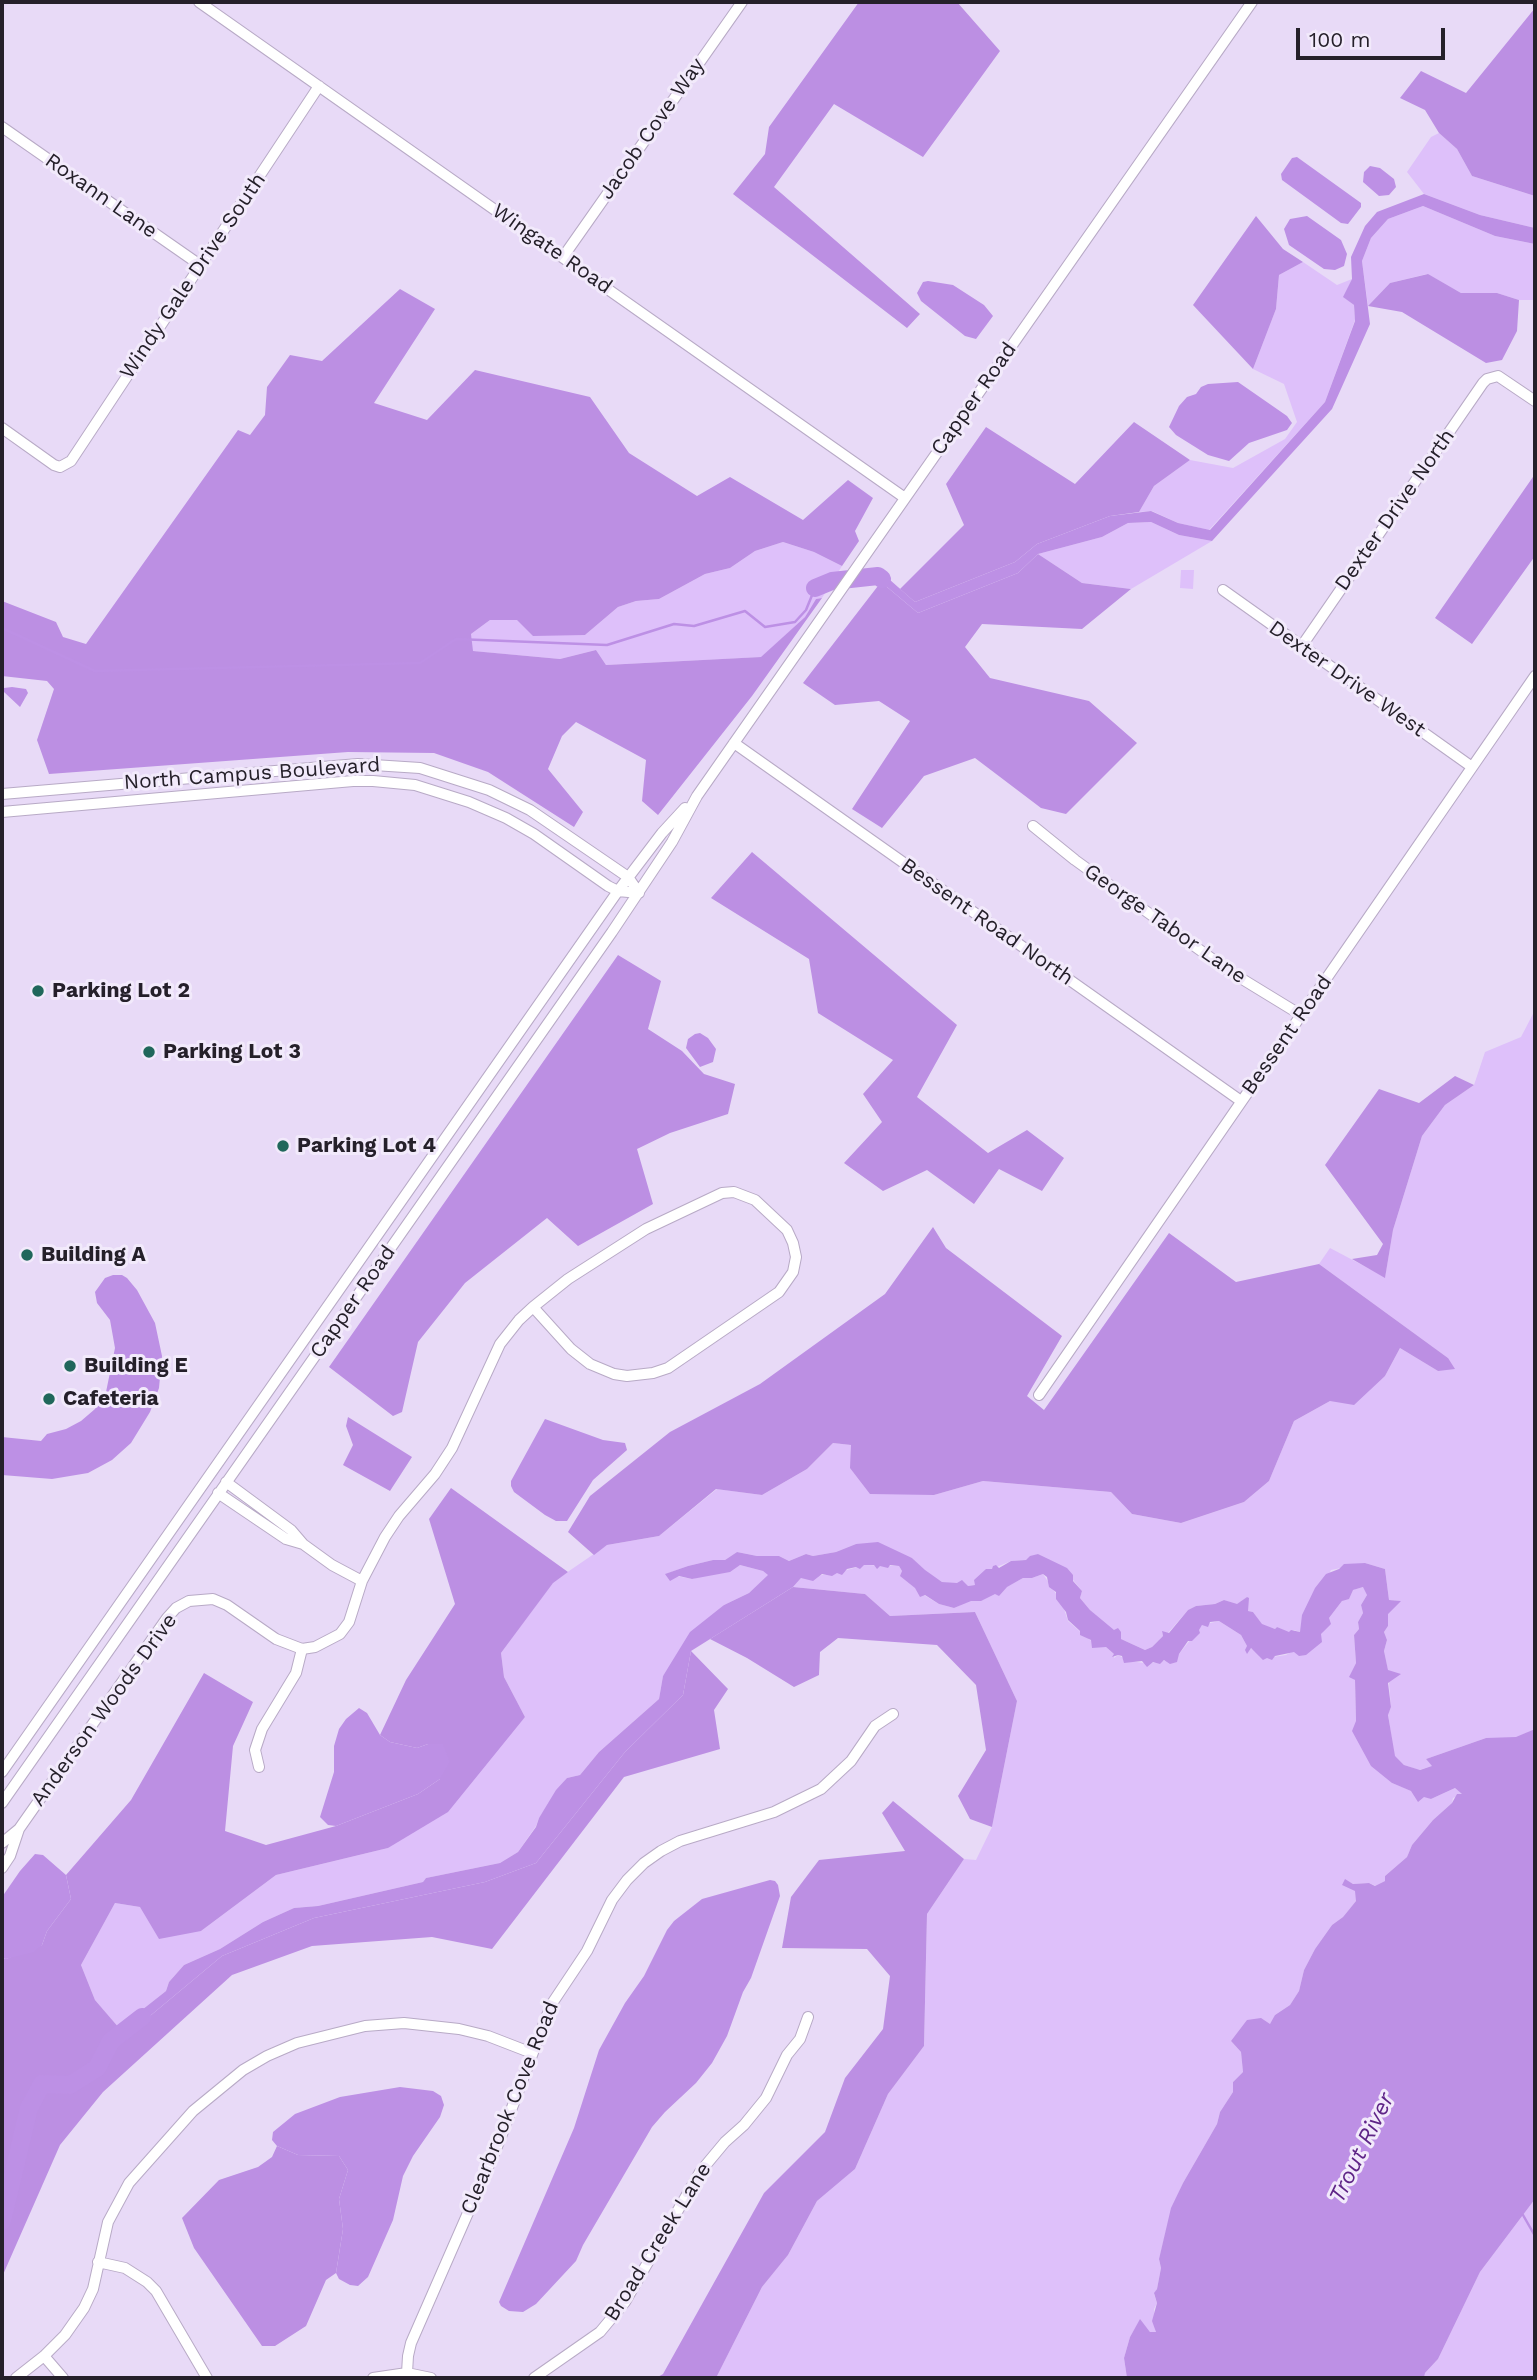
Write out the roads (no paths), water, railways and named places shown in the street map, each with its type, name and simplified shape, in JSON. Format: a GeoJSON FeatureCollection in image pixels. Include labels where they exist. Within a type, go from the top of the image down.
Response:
{"type":"FeatureCollection","features":[{"type":"Feature","properties":{"kind":"street","name":"Wingate Road"},"geometry":{"type":"LineString","coordinates":[[199,2],[905,498]]}},
{"type":"Feature","properties":{"kind":"street","name":"Jacob Cove Way"},"geometry":{"type":"LineString","coordinates":[[563,257],[742,2]]}},
{"type":"Feature","properties":{"kind":"street","name":"Capper Road"},"geometry":{"type":"LineString","coordinates":[[2,1772],[618,891],[662,833],[696,796],[734,743],[1250,3]]}},
{"type":"Feature","properties":{"kind":"street","name":"Windy Gale Drive South"},"geometry":{"type":"LineString","coordinates":[[2,428],[54,465],[60,467],[71,461],[319,86]]}},
{"type":"Feature","properties":{"kind":"street","name":"Roxann Lane"},"geometry":{"type":"LineString","coordinates":[[2,127],[200,265]]}},
{"type":"Feature","properties":{"kind":"street","name":"Dexter Drive North"},"geometry":{"type":"LineString","coordinates":[[1301,647],[1483,383],[1493,376],[1505,379],[1535,401]]}},
{"type":"Feature","properties":{"kind":"street","name":"Dexter Drive West"},"geometry":{"type":"LineString","coordinates":[[1223,590],[1472,767]]}},
{"type":"Feature","properties":{"kind":"street","name":"Bessent Road"},"geometry":{"type":"LineString","coordinates":[[1039,1395],[1535,676]]}},
{"type":"Feature","properties":{"kind":"street","name":"Bessent Road North"},"geometry":{"type":"LineString","coordinates":[[734,743],[1241,1101]]}},
{"type":"Feature","properties":{"kind":"street","name":"North Campus Boulevard"},"geometry":{"type":"LineString","coordinates":[[2,794],[369,764],[420,768],[489,790],[530,810],[628,877],[639,893]]}},
{"type":"Feature","properties":{"kind":"street"},"geometry":{"type":"LineString","coordinates":[[223,774],[225,793]]}},
{"type":"Feature","properties":{"kind":"street"},"geometry":{"type":"LineString","coordinates":[[438,791],[444,775]]}},
{"type":"Feature","properties":{"kind":"street","name":"North Campus Boulevard"},"geometry":{"type":"LineString","coordinates":[[2,812],[373,781],[415,785],[438,791],[506,818],[618,891],[639,893]]}},
{"type":"Feature","properties":{"kind":"street","name":"Capper Road"},"geometry":{"type":"LineString","coordinates":[[2,1802],[639,893],[672,842],[696,796]]}},
{"type":"Feature","properties":{"kind":"street","name":"George Tabor Lane"},"geometry":{"type":"LineString","coordinates":[[1033,826],[1074,860],[1218,963],[1301,1016]]}},
{"type":"Feature","properties":{"kind":"street"},"geometry":{"type":"LineString","coordinates":[[259,1767],[255,1750],[262,1729],[296,1673],[302,1649],[316,1647],[340,1634],[349,1622],[362,1581],[374,1556],[399,1516],[445,1461],[500,1344],[533,1307],[568,1279],[635,1235],[671,1215],[722,1193],[734,1192],[755,1200],[787,1230],[793,1243],[796,1257],[793,1272],[779,1292],[668,1368],[653,1373],[627,1376],[614,1374],[590,1364],[571,1349],[533,1307]]}},
{"type":"Feature","properties":{"kind":"street"},"geometry":{"type":"LineString","coordinates":[[226,1482],[291,1530],[303,1544],[362,1581]]}},
{"type":"Feature","properties":{"kind":"street"},"geometry":{"type":"LineString","coordinates":[[218,1493],[286,1539],[303,1544]]}},
{"type":"Feature","properties":{"kind":"street"},"geometry":{"type":"LineString","coordinates":[[253,1517],[260,1506]]}},
{"type":"Feature","properties":{"kind":"street","name":"Anderson Woods Drive"},"geometry":{"type":"LineString","coordinates":[[2,1843],[19,1829],[166,1618],[176,1608],[189,1601],[214,1599],[276,1639],[302,1649]]}},
{"type":"Feature","properties":{"kind":"street","name":"Clearbrook Cove Road"},"geometry":{"type":"LineString","coordinates":[[407,2373],[411,2343],[499,2142],[551,2005],[587,1951],[612,1900],[644,1863],[680,1841],[774,1812],[805,1798],[836,1776],[851,1761],[875,1726],[893,1714]]}},
{"type":"Feature","properties":{"kind":"street","name":"Anderson Woods Drive"},"geometry":{"type":"LineString","coordinates":[[2,1868],[10,1856],[19,1829]]}},
{"type":"Feature","properties":{"kind":"street","name":"Broad Creek Lane"},"geometry":{"type":"LineString","coordinates":[[534,2378],[600,2332],[625,2302],[700,2172],[765,2098],[788,2055],[800,2039],[808,2017]]}},
{"type":"Feature","properties":{"kind":"street"},"geometry":{"type":"LineString","coordinates":[[16,2378],[44,2356],[84,2308],[93,2289],[107,2222],[129,2183],[209,2096],[267,2056],[297,2043],[338,2031],[404,2023],[459,2029],[488,2036],[532,2053]]}},
{"type":"Feature","properties":{"kind":"street"},"geometry":{"type":"LineString","coordinates":[[98,2262],[124,2268],[156,2291],[207,2378]]}},
{"type":"Feature","properties":{"kind":"street"},"geometry":{"type":"LineString","coordinates":[[44,2356],[63,2378]]}},
{"type":"Feature","properties":{"kind":"street"},"geometry":{"type":"LineString","coordinates":[[373,2378],[407,2373],[431,2378]]}},
{"type":"Feature","properties":{"kind":"water"},"geometry":{"type":"Polygon","coordinates":[[[1297,157],[1361,203],[1361,207],[1348,224],[1341,223],[1282,180],[1281,174],[1292,158],[1297,157]]]}},
{"type":"Feature","properties":{"kind":"water"},"geometry":{"type":"Polygon","coordinates":[[[1370,166],[1380,168],[1394,179],[1396,187],[1389,195],[1379,196],[1363,182],[1364,172],[1370,166]]]}},
{"type":"Feature","properties":{"kind":"water"},"geometry":{"type":"Polygon","coordinates":[[[1424,194],[1480,215],[1535,228],[1535,244],[1495,236],[1423,206],[1388,219],[1371,238],[1362,261],[1370,324],[1332,409],[1212,541],[1179,535],[1151,522],[1128,523],[1102,537],[1038,554],[1018,573],[918,613],[881,582],[858,579],[865,570],[881,572],[915,602],[1015,562],[1037,544],[1110,516],[1151,511],[1178,523],[1210,530],[1325,402],[1355,321],[1354,305],[1343,297],[1352,279],[1351,257],[1365,226],[1377,212],[1424,194]]]}},
{"type":"Feature","properties":{"kind":"water"},"geometry":{"type":"Polygon","coordinates":[[[1307,216],[1341,240],[1347,254],[1344,266],[1335,270],[1324,269],[1289,245],[1284,229],[1290,219],[1307,216]]]}},
{"type":"Feature","properties":{"kind":"water"},"geometry":{"type":"Polygon","coordinates":[[[923,282],[953,285],[984,305],[993,316],[976,339],[965,336],[921,301],[917,293],[923,282]]]}},
{"type":"Feature","properties":{"kind":"water"},"geometry":{"type":"Polygon","coordinates":[[[1238,382],[1287,416],[1292,423],[1287,430],[1249,443],[1229,461],[1208,455],[1176,435],[1169,427],[1179,406],[1201,387],[1238,382]]]}},
{"type":"Feature","properties":{"kind":"water"},"geometry":{"type":"Polygon","coordinates":[[[4,688],[26,689],[28,693],[20,707],[4,692],[4,688]]]}},
{"type":"Feature","properties":{"kind":"water"},"geometry":{"type":"Polygon","coordinates":[[[700,1033],[708,1038],[716,1049],[713,1062],[700,1067],[686,1048],[688,1039],[700,1033]]]}},
{"type":"Feature","properties":{"kind":"water"},"geometry":{"type":"Polygon","coordinates":[[[113,1275],[127,1278],[137,1290],[155,1323],[162,1356],[159,1388],[150,1412],[131,1443],[112,1460],[88,1473],[52,1479],[2,1475],[2,1437],[41,1441],[47,1434],[66,1429],[81,1421],[95,1409],[106,1392],[115,1348],[110,1320],[97,1303],[95,1292],[105,1278],[113,1275]]]}},
{"type":"Feature","properties":{"kind":"water"},"geometry":{"type":"Polygon","coordinates":[[[545,1419],[603,1440],[625,1443],[627,1450],[593,1480],[567,1521],[556,1521],[545,1515],[514,1492],[511,1486],[511,1481],[545,1419]]]}},
{"type":"Feature","properties":{"kind":"water","name":"Trout River"},"geometry":{"type":"Polygon","coordinates":[[[878,1542],[912,1558],[942,1582],[957,1583],[962,1580],[968,1586],[975,1585],[974,1580],[986,1569],[992,1569],[996,1565],[999,1568],[1011,1561],[1026,1560],[1038,1554],[1067,1568],[1082,1591],[1080,1598],[1090,1610],[1114,1630],[1118,1628],[1121,1639],[1145,1650],[1163,1636],[1162,1631],[1169,1633],[1188,1610],[1224,1600],[1237,1604],[1247,1597],[1248,1611],[1253,1612],[1262,1624],[1289,1632],[1300,1632],[1302,1615],[1315,1588],[1326,1574],[1344,1564],[1365,1563],[1385,1569],[1389,1600],[1401,1601],[1388,1614],[1384,1651],[1388,1670],[1401,1674],[1388,1683],[1391,1707],[1388,1715],[1395,1756],[1404,1765],[1420,1770],[1432,1766],[1426,1759],[1486,1738],[1516,1737],[1535,1729],[1535,2199],[1480,2272],[1438,2359],[1425,2373],[1424,2378],[1127,2378],[1124,2358],[1130,2337],[1140,2319],[1150,2332],[1156,2332],[1152,2321],[1157,2303],[1154,2293],[1157,2289],[1161,2268],[1159,2259],[1171,2208],[1233,2092],[1233,2082],[1243,2072],[1241,2052],[1231,2041],[1247,2020],[1261,2018],[1270,2024],[1275,2015],[1290,2005],[1299,1991],[1304,1970],[1315,1949],[1332,1925],[1343,1917],[1356,1901],[1355,1891],[1342,1885],[1345,1879],[1353,1884],[1369,1883],[1375,1886],[1385,1881],[1385,1876],[1407,1857],[1412,1845],[1433,1820],[1452,1803],[1457,1794],[1462,1794],[1455,1788],[1431,1799],[1424,1797],[1418,1802],[1411,1791],[1392,1783],[1371,1766],[1352,1731],[1356,1721],[1355,1680],[1349,1677],[1356,1663],[1354,1635],[1359,1629],[1358,1622],[1363,1613],[1361,1605],[1367,1595],[1363,1587],[1353,1590],[1349,1599],[1342,1601],[1329,1618],[1331,1624],[1321,1634],[1322,1642],[1306,1655],[1299,1656],[1294,1652],[1275,1656],[1272,1660],[1263,1660],[1251,1648],[1247,1654],[1247,1646],[1241,1635],[1219,1621],[1210,1622],[1208,1627],[1202,1625],[1200,1633],[1192,1641],[1188,1641],[1179,1654],[1177,1662],[1170,1664],[1164,1660],[1160,1664],[1153,1662],[1147,1667],[1142,1661],[1124,1663],[1122,1656],[1112,1657],[1114,1654],[1106,1647],[1092,1648],[1091,1640],[1080,1635],[1080,1631],[1068,1620],[1066,1612],[1056,1599],[1056,1592],[1049,1587],[1047,1577],[1043,1574],[1023,1578],[1007,1587],[999,1596],[995,1594],[981,1601],[971,1601],[954,1608],[939,1604],[925,1595],[920,1597],[915,1588],[900,1576],[902,1571],[899,1566],[880,1566],[877,1569],[874,1565],[864,1565],[860,1569],[847,1569],[842,1575],[822,1574],[813,1581],[801,1578],[793,1587],[691,1651],[683,1695],[625,1752],[536,1863],[485,1882],[314,1918],[222,1956],[126,2036],[119,2028],[166,1991],[169,1982],[184,1965],[220,1949],[263,1922],[294,1908],[318,1906],[423,1882],[426,1878],[500,1863],[518,1852],[536,1827],[556,1790],[567,1778],[580,1775],[599,1752],[659,1699],[663,1676],[690,1632],[724,1605],[749,1593],[768,1575],[740,1565],[730,1572],[692,1579],[679,1576],[670,1581],[665,1574],[713,1560],[725,1560],[737,1552],[779,1556],[789,1561],[806,1554],[813,1556],[836,1552],[856,1544],[878,1542]]]}},
{"type":"Feature","properties":{"kind":"water"},"geometry":{"type":"Polygon","coordinates":[[[359,1708],[367,1713],[380,1735],[390,1742],[417,1748],[428,1744],[443,1744],[450,1762],[440,1779],[418,1794],[336,1826],[328,1825],[320,1817],[334,1772],[334,1746],[339,1729],[359,1708]]]}},
{"type":"Feature","properties":{"kind":"water"},"geometry":{"type":"Polygon","coordinates":[[[35,1854],[43,1855],[66,1875],[71,1899],[47,1931],[42,1945],[34,1952],[2,1958],[2,1897],[35,1854]]]}},
{"type":"Feature","properties":{"kind":"water"},"geometry":{"type":"Polygon","coordinates":[[[770,1880],[778,1885],[780,1896],[751,1978],[727,2036],[712,2063],[652,2127],[576,2261],[536,2304],[523,2312],[509,2311],[499,2302],[574,2128],[599,2050],[625,2003],[644,1976],[667,1930],[702,1899],[770,1880]]]}},
{"type":"Feature","properties":{"kind":"water"},"geometry":{"type":"Polygon","coordinates":[[[400,2087],[433,2091],[441,2096],[444,2105],[440,2117],[413,2156],[403,2176],[393,2220],[368,2277],[358,2286],[350,2285],[339,2279],[336,2273],[343,2229],[339,2199],[348,2170],[339,2156],[298,2155],[277,2146],[272,2140],[273,2132],[295,2114],[340,2097],[400,2087]]]}},
{"type":"Feature","properties":{"kind":"waterway"},"geometry":{"type":"LineString","coordinates":[[815,588],[832,581],[878,576],[882,579]]}},
{"type":"Feature","properties":{"kind":"waterway"},"geometry":{"type":"LineString","coordinates":[[2,628],[95,671],[420,663],[456,639],[607,645],[674,624],[694,626],[745,611],[765,627],[795,622],[806,610],[815,588]]}},
{"type":"Feature","properties":{"kind":"waterway"},"geometry":{"type":"LineString","coordinates":[[2,2221],[29,2108],[42,2084],[70,2085],[97,2068],[111,2041],[142,2017]]}},
{"type":"Feature","properties":{"kind":"waterway"},"geometry":{"type":"LineString","coordinates":[[1523,2215],[1535,2236]]}},
{"type":"Feature","properties":{"kind":"place","name":"Parking Lot 2"},"geometry":{"type":"Point","coordinates":[38,991]}},
{"type":"Feature","properties":{"kind":"place","name":"Parking Lot 3"},"geometry":{"type":"Point","coordinates":[149,1052]}},
{"type":"Feature","properties":{"kind":"place","name":"Parking Lot 4"},"geometry":{"type":"Point","coordinates":[283,1146]}},
{"type":"Feature","properties":{"kind":"place","name":"Building A"},"geometry":{"type":"Point","coordinates":[27,1255]}},
{"type":"Feature","properties":{"kind":"place","name":"Building E"},"geometry":{"type":"Point","coordinates":[70,1366]}},
{"type":"Feature","properties":{"kind":"place","name":"Cafeteria"},"geometry":{"type":"Point","coordinates":[49,1399]}}]}
